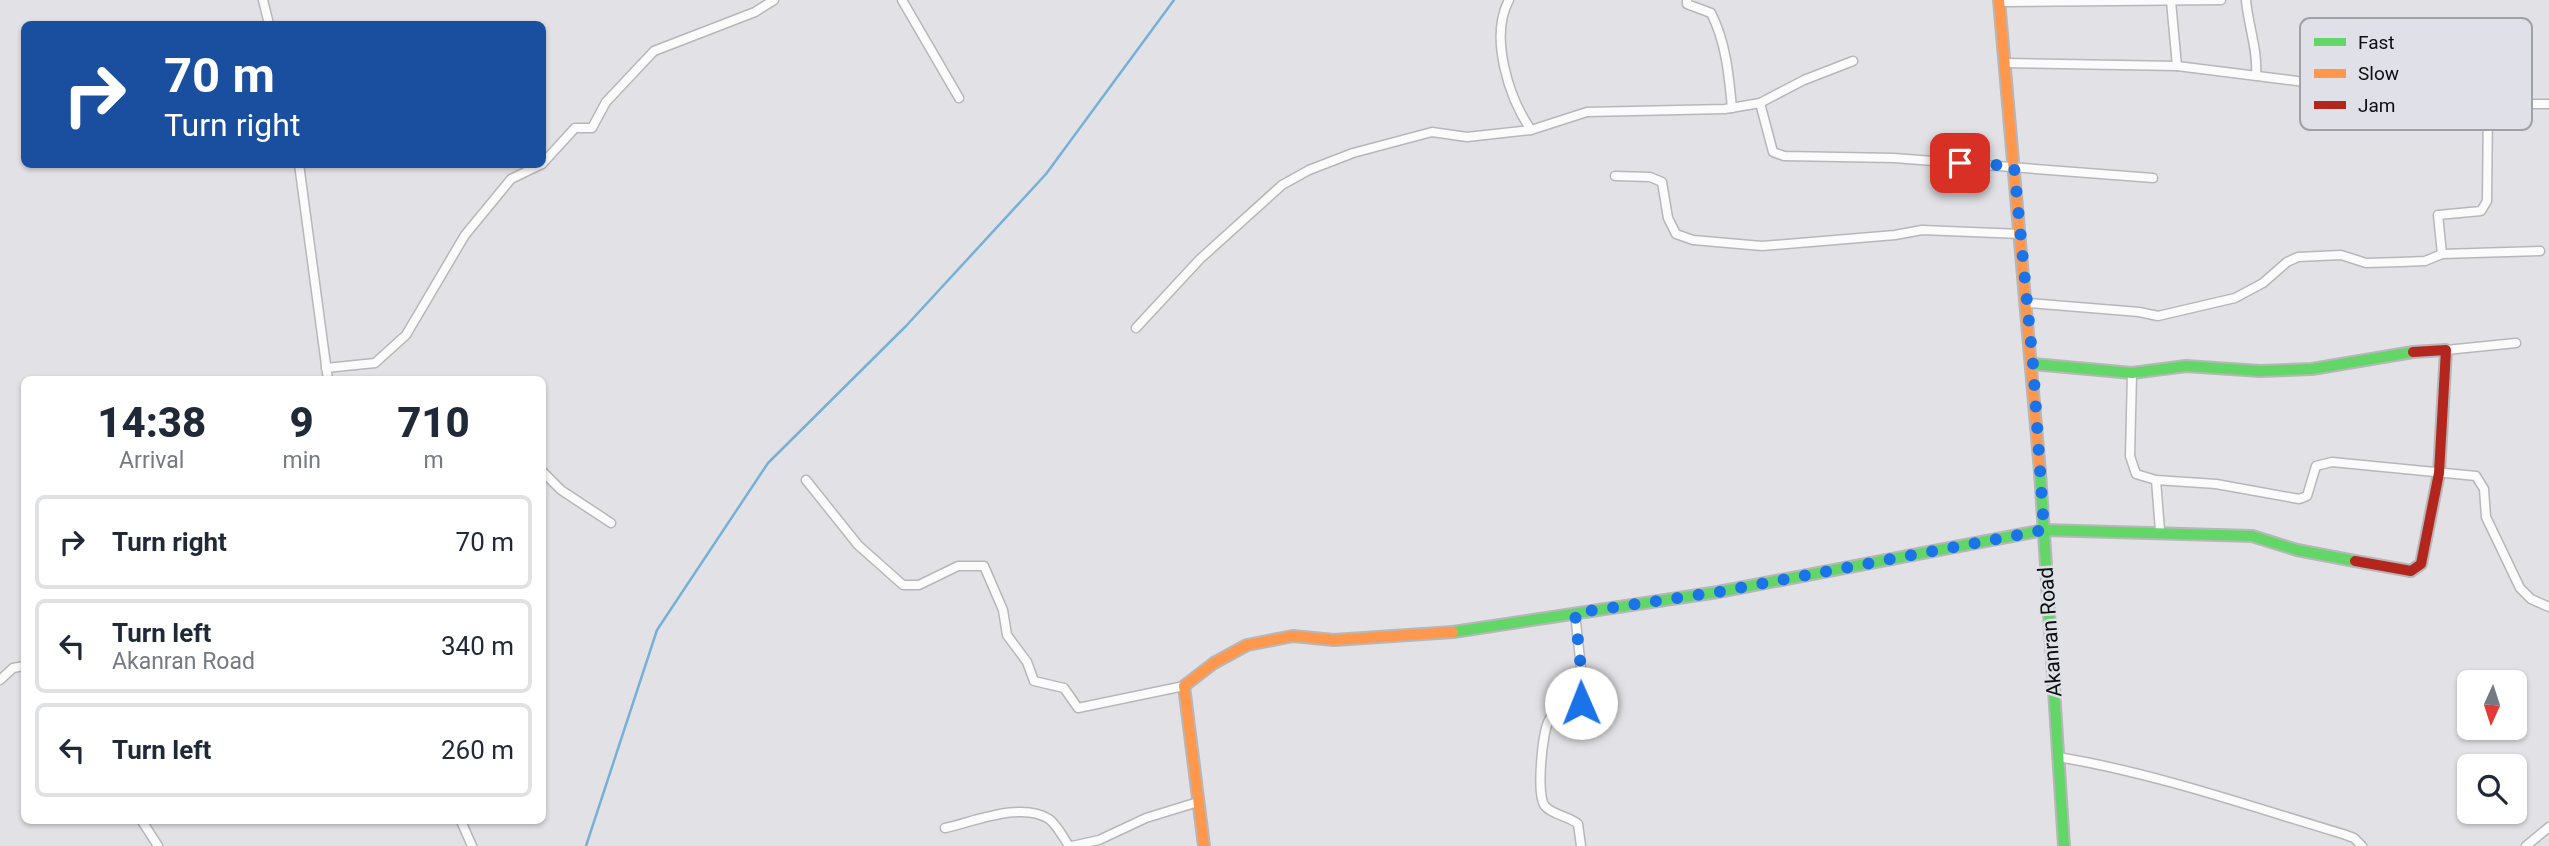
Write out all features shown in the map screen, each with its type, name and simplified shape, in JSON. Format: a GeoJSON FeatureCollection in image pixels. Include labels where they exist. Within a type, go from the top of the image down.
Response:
{"type":"FeatureCollection","features":[{"type":"Feature","properties":{"kind":"street"},"geometry":{"type":"LineString","coordinates":[[263,0],[268,21]]}},
{"type":"Feature","properties":{"kind":"street"},"geometry":{"type":"LineString","coordinates":[[546,160],[575,128],[592,128],[607,102],[654,51],[755,12],[774,0]]}},
{"type":"Feature","properties":{"kind":"street"},"geometry":{"type":"LineString","coordinates":[[902,0],[959,98]]}},
{"type":"Feature","properties":{"kind":"street"},"geometry":{"type":"LineString","coordinates":[[1509,0],[1501,23],[1507,84],[1516,108],[1531,130]]}},
{"type":"Feature","properties":{"kind":"street"},"geometry":{"type":"LineString","coordinates":[[1687,0],[1687,4],[1711,13],[1716,23],[1728,68],[1732,108]]}},
{"type":"Feature","properties":{"kind":"street"},"geometry":{"type":"LineString","coordinates":[[1999,1],[2221,0]]}},
{"type":"Feature","properties":{"kind":"street"},"geometry":{"type":"LineString","coordinates":[[2246,0],[2248,27],[2257,64],[2256,75]]}},
{"type":"Feature","properties":{"kind":"street","name":"Akanran Road"},"geometry":{"type":"LineString","coordinates":[[1999,1],[2033,364],[2064,846]]}},
{"type":"Feature","properties":{"kind":"street"},"geometry":{"type":"LineString","coordinates":[[2171,1],[2177,66]]}},
{"type":"Feature","properties":{"kind":"street"},"geometry":{"type":"LineString","coordinates":[[1136,328],[1200,259],[1282,185],[1309,170],[1353,153],[1432,132],[1467,137],[1531,130],[1587,112],[1732,108],[1760,103],[1804,80],[1853,61]]}},
{"type":"Feature","properties":{"kind":"street"},"geometry":{"type":"LineString","coordinates":[[2004,63],[2177,66],[2256,75],[2300,84]]}},
{"type":"Feature","properties":{"kind":"street"},"geometry":{"type":"LineString","coordinates":[[1760,103],[1773,152],[1784,156],[2014,166],[2154,178]]}},
{"type":"Feature","properties":{"kind":"street"},"geometry":{"type":"LineString","coordinates":[[2442,254],[2438,215],[2481,211],[2487,201],[2488,130]]}},
{"type":"Feature","properties":{"kind":"street"},"geometry":{"type":"LineString","coordinates":[[300,168],[327,376]]}},
{"type":"Feature","properties":{"kind":"street"},"geometry":{"type":"LineString","coordinates":[[326,368],[374,363],[406,335],[465,235],[511,180],[534,168]]}},
{"type":"Feature","properties":{"kind":"street"},"geometry":{"type":"LineString","coordinates":[[1615,176],[1650,177],[1662,182],[1668,218],[1675,234],[1693,240],[1762,246],[1895,235],[1922,230],[2021,234]]}},
{"type":"Feature","properties":{"kind":"street"},"geometry":{"type":"LineString","coordinates":[[2028,303],[2158,316],[2235,298],[2263,283],[2287,262],[2298,257],[2341,255],[2366,262],[2401,262],[2424,261],[2442,254],[2540,251]]}},
{"type":"Feature","properties":{"kind":"street"},"geometry":{"type":"LineString","coordinates":[[2033,364],[2132,373],[2186,366],[2260,371],[2312,369],[2516,343]]}},
{"type":"Feature","properties":{"kind":"street"},"geometry":{"type":"LineString","coordinates":[[806,480],[858,545],[903,584],[919,585],[958,566],[984,566],[1003,610],[1007,635],[1027,662],[1034,681],[1064,688],[1078,708],[1184,686],[1214,663],[1247,645],[1293,636],[1334,640],[1451,632],[1718,592],[2044,530],[2160,531],[2252,536],[2309,552],[2415,570],[2421,564],[2439,473],[2446,350]]}},
{"type":"Feature","properties":{"kind":"street"},"geometry":{"type":"LineString","coordinates":[[2132,373],[2130,465],[2136,474],[2156,480],[2216,484],[2299,499],[2306,496],[2313,473],[2322,464],[2476,476],[2481,481],[2486,517],[2521,588],[2531,599],[2549,607]]}},
{"type":"Feature","properties":{"kind":"street"},"geometry":{"type":"LineString","coordinates":[[546,475],[561,490],[611,523]]}},
{"type":"Feature","properties":{"kind":"street"},"geometry":{"type":"LineString","coordinates":[[2156,480],[2160,531]]}},
{"type":"Feature","properties":{"kind":"street"},"geometry":{"type":"LineString","coordinates":[[1575,613],[1584,696],[1577,707],[1559,711],[1549,720],[1540,769],[1541,800],[1547,809],[1570,817],[1578,824],[1581,846]]}},
{"type":"Feature","properties":{"kind":"street"},"geometry":{"type":"LineString","coordinates":[[0,680],[13,668],[21,667]]}},
{"type":"Feature","properties":{"kind":"street"},"geometry":{"type":"LineString","coordinates":[[1184,686],[1204,846]]}},
{"type":"Feature","properties":{"kind":"street"},"geometry":{"type":"LineString","coordinates":[[2058,757],[2184,785],[2262,812],[2343,834],[2354,838],[2362,846]]}},
{"type":"Feature","properties":{"kind":"street"},"geometry":{"type":"LineString","coordinates":[[945,828],[1013,813],[1041,815],[1052,821],[1070,846],[1099,840],[1146,818],[1198,802]]}},
{"type":"Feature","properties":{"kind":"street"},"geometry":{"type":"LineString","coordinates":[[144,824],[158,846]]}},
{"type":"Feature","properties":{"kind":"street"},"geometry":{"type":"LineString","coordinates":[[462,824],[468,844]]}},
{"type":"Feature","properties":{"kind":"street"},"geometry":{"type":"LineString","coordinates":[[2526,846],[2549,827]]}},
{"type":"Feature","properties":{"kind":"waterway"},"geometry":{"type":"LineString","coordinates":[[586,846],[657,630],[768,463],[906,326],[1046,174],[1174,0]]}},
{"type":"Feature","properties":{"kind":"traffic: fast"},"geometry":{"type":"LineString","coordinates":[[2033,364],[2132,373],[2186,366],[2260,371],[2312,369],[2413,352]]}},
{"type":"Feature","properties":{"kind":"traffic: fast"},"geometry":{"type":"LineString","coordinates":[[2040,472],[2064,846]]}},
{"type":"Feature","properties":{"kind":"traffic: fast"},"geometry":{"type":"LineString","coordinates":[[1453,632],[1718,592],[2044,530],[2252,536],[2297,550],[2355,561]]}},
{"type":"Feature","properties":{"kind":"traffic: slow"},"geometry":{"type":"LineString","coordinates":[[1999,0],[2040,472]]}},
{"type":"Feature","properties":{"kind":"traffic: slow"},"geometry":{"type":"LineString","coordinates":[[1204,846],[1184,686],[1214,663],[1247,645],[1293,636],[1334,640],[1453,632]]}},
{"type":"Feature","properties":{"kind":"traffic: jam"},"geometry":{"type":"LineString","coordinates":[[2355,561],[2411,571],[2421,564],[2439,473],[2446,350],[2413,352]]}},
{"type":"Feature","properties":{"kind":"route"},"geometry":{"type":"LineString","coordinates":[[1581,703],[1584,696],[1575,613],[1718,592],[2044,530],[2033,364],[2014,166],[1960,163]]}}]}
